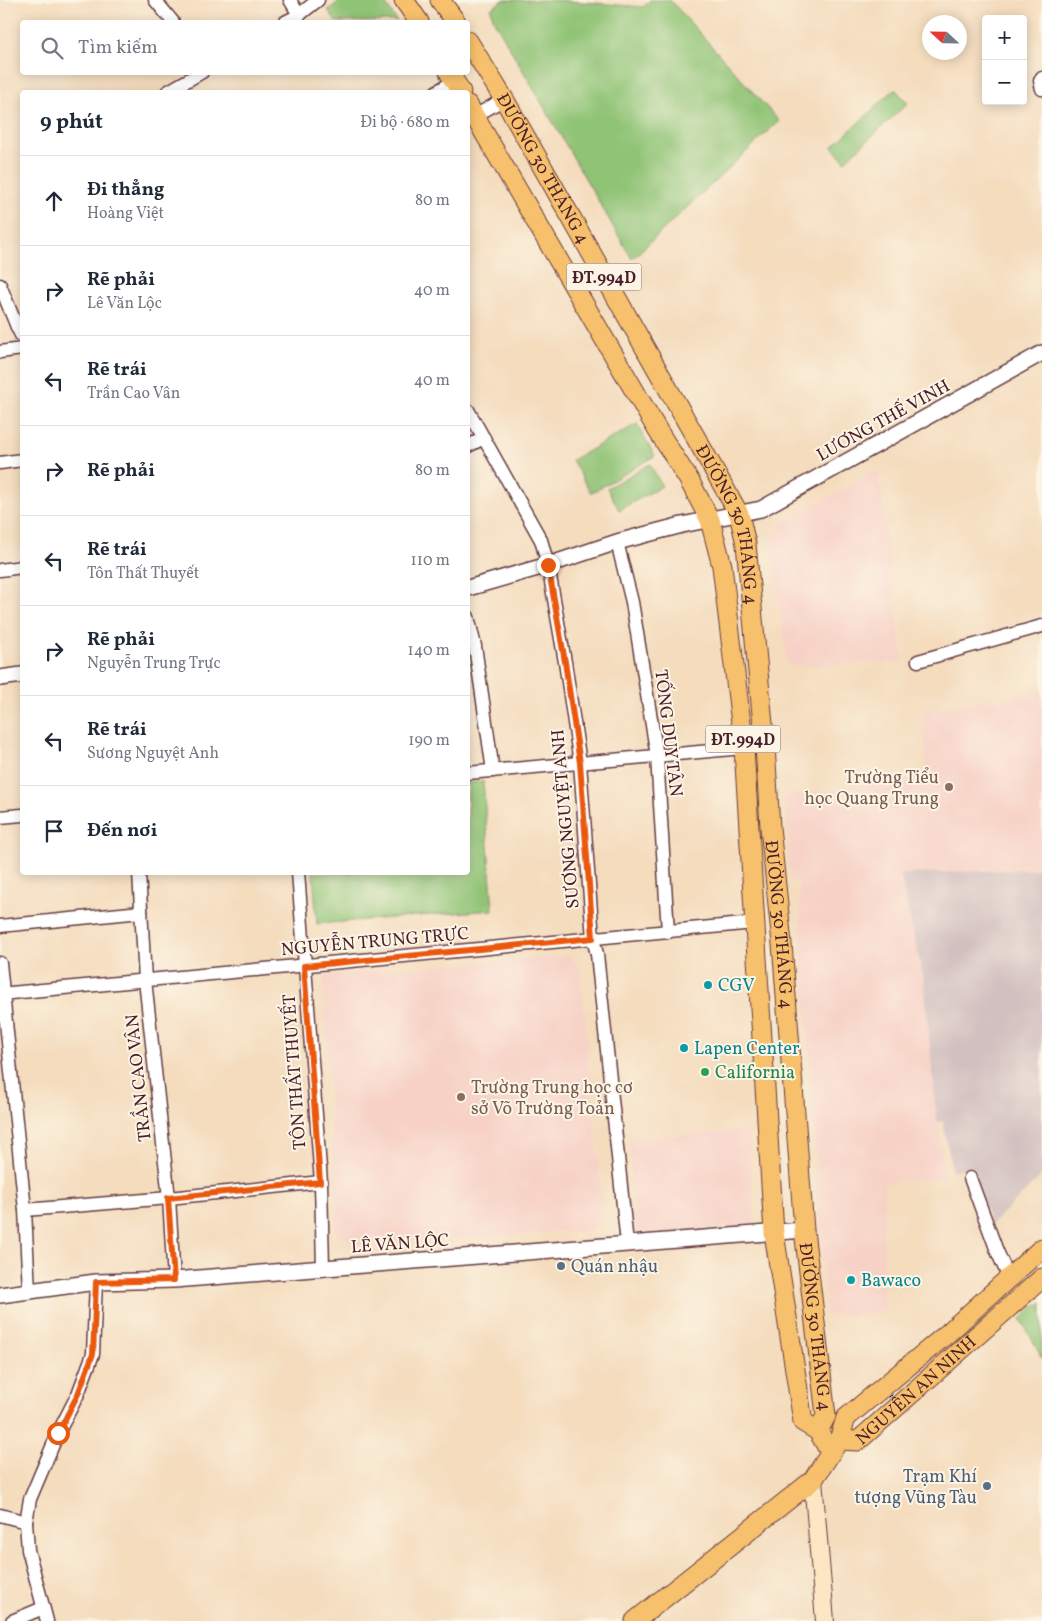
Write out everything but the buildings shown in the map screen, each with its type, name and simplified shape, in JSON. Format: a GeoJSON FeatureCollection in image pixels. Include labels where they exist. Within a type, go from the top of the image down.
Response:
{"type":"FeatureCollection","features":[{"type":"Feature","properties":{"kind":"main road"},"geometry":{"type":"LineString","coordinates":[[404,0],[418,20]]}},
{"type":"Feature","properties":{"kind":"main road"},"geometry":{"type":"LineString","coordinates":[[440,0],[455,20]]}},
{"type":"Feature","properties":{"kind":"main road","name":"ĐƯỜNG 30 THÁNG 4"},"geometry":{"type":"LineString","coordinates":[[470,44],[504,99],[739,514],[746,544],[782,944],[804,1230],[826,1416],[818,1431],[803,1422],[774,1233],[744,748],[722,566],[710,520],[689,480],[470,114]]}},
{"type":"Feature","properties":{"kind":"main road"},"geometry":{"type":"LineString","coordinates":[[764,1083],[792,1081]]}},
{"type":"Feature","properties":{"kind":"main road","name":"NGUYỄN AN NINH"},"geometry":{"type":"LineString","coordinates":[[834,1446],[846,1418],[948,1333],[1042,1248]]}},
{"type":"Feature","properties":{"kind":"main road","name":"NGUYỄN AN NINH"},"geometry":{"type":"LineString","coordinates":[[834,1446],[858,1441],[1042,1278]]}},
{"type":"Feature","properties":{"kind":"main road"},"geometry":{"type":"LineString","coordinates":[[635,1621],[813,1480],[834,1446],[818,1431]]}},
{"type":"Feature","properties":{"kind":"main road"},"geometry":{"type":"LineString","coordinates":[[813,1480],[824,1621]]}},
{"type":"Feature","properties":{"kind":"street"},"geometry":{"type":"LineString","coordinates":[[155,0],[171,20]]}},
{"type":"Feature","properties":{"kind":"street"},"geometry":{"type":"LineString","coordinates":[[290,0],[299,15]]}},
{"type":"Feature","properties":{"kind":"street"},"geometry":{"type":"LineString","coordinates":[[289,20],[299,15],[318,0]]}},
{"type":"Feature","properties":{"kind":"street"},"geometry":{"type":"LineString","coordinates":[[170,90],[197,75]]}},
{"type":"Feature","properties":{"kind":"street"},"geometry":{"type":"LineString","coordinates":[[440,90],[455,82]]}},
{"type":"Feature","properties":{"kind":"street"},"geometry":{"type":"LineString","coordinates":[[470,114],[504,99]]}},
{"type":"Feature","properties":{"kind":"street"},"geometry":{"type":"LineString","coordinates":[[0,285],[20,333]]}},
{"type":"Feature","properties":{"kind":"street"},"geometry":{"type":"LineString","coordinates":[[0,352],[20,349]]}},
{"type":"Feature","properties":{"kind":"street","name":"LƯƠNG THẾ VINH"},"geometry":{"type":"LineString","coordinates":[[470,587],[548,565],[617,542],[761,509],[1042,353]]}},
{"type":"Feature","properties":{"kind":"street","name":"SƯƠNG NGUYỆT ANH"},"geometry":{"type":"LineString","coordinates":[[470,414],[541,540],[548,565],[580,763],[593,938],[597,954],[627,1244]]}},
{"type":"Feature","properties":{"kind":"street"},"geometry":{"type":"LineString","coordinates":[[470,445],[484,438]]}},
{"type":"Feature","properties":{"kind":"street"},"geometry":{"type":"LineString","coordinates":[[0,463],[20,460]]}},
{"type":"Feature","properties":{"kind":"street","name":"TỐNG DUY TÂN"},"geometry":{"type":"LineString","coordinates":[[617,542],[632,602],[657,756],[668,932]]}},
{"type":"Feature","properties":{"kind":"street"},"geometry":{"type":"LineString","coordinates":[[0,570],[20,567]]}},
{"type":"Feature","properties":{"kind":"street"},"geometry":{"type":"LineString","coordinates":[[918,661],[1042,626]]}},
{"type":"Feature","properties":{"kind":"street"},"geometry":{"type":"LineString","coordinates":[[470,627],[492,771]]}},
{"type":"Feature","properties":{"kind":"street"},"geometry":{"type":"LineString","coordinates":[[0,678],[20,676]]}},
{"type":"Feature","properties":{"kind":"street"},"geometry":{"type":"LineString","coordinates":[[470,773],[765,746]]}},
{"type":"Feature","properties":{"kind":"street"},"geometry":{"type":"LineString","coordinates":[[0,817],[20,814]]}},
{"type":"Feature","properties":{"kind":"street","name":"TRẦN CAO VÂN"},"geometry":{"type":"LineString","coordinates":[[139,875],[146,980],[168,1198],[174,1280]]}},
{"type":"Feature","properties":{"kind":"street","name":"TÔN THẤT THUYẾT"},"geometry":{"type":"LineString","coordinates":[[298,875],[320,1182],[323,1268]]}},
{"type":"Feature","properties":{"kind":"street"},"geometry":{"type":"LineString","coordinates":[[0,926],[141,912]]}},
{"type":"Feature","properties":{"kind":"street","name":"NGUYỄN TRUNG TRỰC"},"geometry":{"type":"LineString","coordinates":[[1,994],[754,923]]}},
{"type":"Feature","properties":{"kind":"street"},"geometry":{"type":"LineString","coordinates":[[0,963],[1,994],[25,1210],[29,1291]]}},
{"type":"Feature","properties":{"kind":"street"},"geometry":{"type":"LineString","coordinates":[[970,1178],[1009,1278]]}},
{"type":"Feature","properties":{"kind":"street"},"geometry":{"type":"LineString","coordinates":[[25,1210],[168,1198],[320,1182]]}},
{"type":"Feature","properties":{"kind":"street","name":"LÊ VĂN LỘC"},"geometry":{"type":"LineString","coordinates":[[0,1295],[96,1282],[174,1280],[804,1230]]}},
{"type":"Feature","properties":{"kind":"street"},"geometry":{"type":"LineString","coordinates":[[47,1621],[28,1550],[26,1522],[30,1499],[91,1361],[94,1338],[96,1282]]}},
{"type":"Feature","properties":{"kind":"street"},"geometry":{"type":"LineString","coordinates":[[0,1516],[26,1522]]}},
{"type":"Feature","properties":{"kind":"street"},"geometry":{"type":"LineString","coordinates":[[12,1621],[43,1608]]}},
{"type":"Feature","properties":{"kind":"shaded area"},"geometry":{"type":"Polygon","coordinates":[[[878,471],[903,662],[788,666],[771,543],[782,522],[878,471]]]}},
{"type":"Feature","properties":{"kind":"shaded area"},"geometry":{"type":"Polygon","coordinates":[[[1042,693],[1042,869],[900,874],[924,980],[944,1178],[884,1183],[883,1311],[826,1316],[798,881],[790,881],[785,796],[926,777],[924,709],[1042,693]]]}},
{"type":"Feature","properties":{"kind":"shaded area"},"geometry":{"type":"Polygon","coordinates":[[[1042,869],[1042,1175],[991,1225],[971,1166],[952,1171],[943,1121],[937,1122],[924,980],[900,874],[1042,869]]]}},
{"type":"Feature","properties":{"kind":"shaded area","name":"Trường Trung học cơ sở Võ Trường Toản"},"geometry":{"type":"Polygon","coordinates":[[[567,956],[580,967],[603,1219],[591,1230],[355,1244],[337,1234],[323,975],[567,956]]]}},
{"type":"Feature","properties":{"kind":"shaded area"},"geometry":{"type":"Polygon","coordinates":[[[748,1130],[755,1225],[635,1234],[629,1139],[748,1130]]]}},
{"type":"Feature","properties":{"kind":"green space"},"geometry":{"type":"Polygon","coordinates":[[[341,0],[383,0],[396,20],[335,20],[328,10],[341,0]]]}},
{"type":"Feature","properties":{"kind":"green space"},"geometry":{"type":"Polygon","coordinates":[[[503,0],[556,0],[643,7],[650,0],[670,0],[779,121],[632,259],[493,19],[491,9],[503,0]]]}},
{"type":"Feature","properties":{"kind":"green space"},"geometry":{"type":"Polygon","coordinates":[[[895,89],[908,103],[845,161],[832,147],[895,89]]]}},
{"type":"Feature","properties":{"kind":"green space"},"geometry":{"type":"Polygon","coordinates":[[[637,424],[655,456],[591,493],[572,460],[637,424]]]}},
{"type":"Feature","properties":{"kind":"green space"},"geometry":{"type":"Polygon","coordinates":[[[650,464],[662,486],[619,510],[607,488],[650,464]]]}},
{"type":"Feature","properties":{"kind":"green space"},"geometry":{"type":"Polygon","coordinates":[[[483,781],[493,910],[317,924],[313,875],[470,875],[470,783],[483,781]]]}},
{"type":"Feature","properties":{"kind":"green space"},"geometry":{"type":"Polygon","coordinates":[[[1042,1303],[1042,1358],[1021,1319],[1034,1306],[1042,1303]]]}},
{"type":"Feature","properties":{"kind":"place","name":"Trường Tiểu học Quang Trung"},"geometry":{"type":"Point","coordinates":[949,787]}},
{"type":"Feature","properties":{"kind":"place","name":"CGV"},"geometry":{"type":"Point","coordinates":[708,985]}},
{"type":"Feature","properties":{"kind":"place","name":"Lapen Center"},"geometry":{"type":"Point","coordinates":[684,1048]}},
{"type":"Feature","properties":{"kind":"place","name":"California"},"geometry":{"type":"Point","coordinates":[705,1072]}},
{"type":"Feature","properties":{"kind":"place","name":"Trường Trung học cơ sở Võ Trường Toản"},"geometry":{"type":"Point","coordinates":[461,1097]}},
{"type":"Feature","properties":{"kind":"place","name":"Quán nhậu"},"geometry":{"type":"Point","coordinates":[561,1266]}},
{"type":"Feature","properties":{"kind":"place","name":"Bawaco"},"geometry":{"type":"Point","coordinates":[851,1280]}},
{"type":"Feature","properties":{"kind":"place","name":"Trạm Khí tượng Vũng Tàu"},"geometry":{"type":"Point","coordinates":[987,1486]}},
{"type":"Feature","properties":{"kind":"route"},"geometry":{"type":"LineString","coordinates":[[58,1433],[78,1394],[93,1354],[96,1282],[174,1280],[168,1198],[320,1182],[304,966],[593,938],[580,763],[548,565]]}}]}
